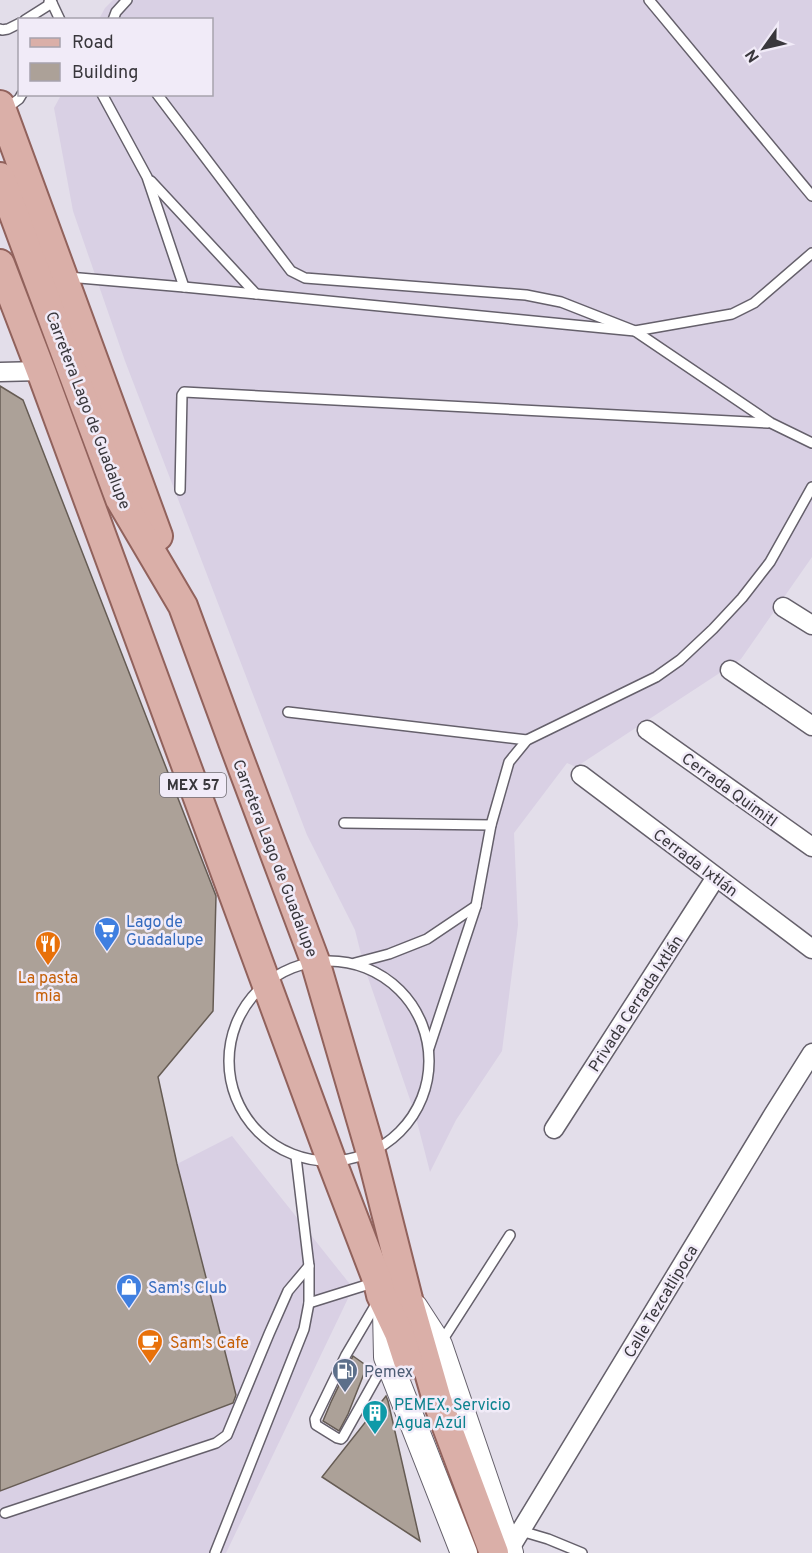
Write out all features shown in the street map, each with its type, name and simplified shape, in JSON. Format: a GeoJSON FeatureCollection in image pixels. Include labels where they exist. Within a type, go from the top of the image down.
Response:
{"type":"FeatureCollection","features":[{"type":"Feature","properties":{"kind":"main road"},"geometry":{"type":"LineString","coordinates":[[8,104],[63,276],[183,606]]}},
{"type":"Feature","properties":{"kind":"main road","name":"Carretera Lago de Guadalupe"},"geometry":{"type":"LineString","coordinates":[[0,177],[120,499],[183,606],[315,961],[371,1153],[389,1295]]}},
{"type":"Feature","properties":{"kind":"main road","name":"Carretera Lago de Guadalupe"},"geometry":{"type":"LineString","coordinates":[[0,264],[332,1162],[389,1295]]}},
{"type":"Feature","properties":{"kind":"main road"},"geometry":{"type":"LineString","coordinates":[[389,1295],[399,1333],[452,1457],[503,1548]]}},
{"type":"Feature","properties":{"kind":"street"},"geometry":{"type":"LineString","coordinates":[[0,372],[41,371]]}},
{"type":"Feature","properties":{"kind":"street"},"geometry":{"type":"LineString","coordinates":[[783,607],[812,625]]}},
{"type":"Feature","properties":{"kind":"street"},"geometry":{"type":"LineString","coordinates":[[730,670],[812,726]]}},
{"type":"Feature","properties":{"kind":"street","name":"Cerrada Quimitl"},"geometry":{"type":"LineString","coordinates":[[647,730],[812,847]]}},
{"type":"Feature","properties":{"kind":"street","name":"Cerrada Ixtlán"},"geometry":{"type":"LineString","coordinates":[[581,775],[812,949]]}},
{"type":"Feature","properties":{"kind":"street","name":"Privada Cerrada Ixtlán"},"geometry":{"type":"LineString","coordinates":[[554,1129],[716,877]]}},
{"type":"Feature","properties":{"kind":"street","name":"Calle Tezcatlipoca"},"geometry":{"type":"LineString","coordinates":[[503,1548],[812,1053]]}},
{"type":"Feature","properties":{"kind":"street","name":"Carretera Lago de Guadalupe"},"geometry":{"type":"LineString","coordinates":[[389,1295],[439,1345],[503,1548]]}},
{"type":"Feature","properties":{"kind":"street","name":"Carretera Lago de Guadalupe"},"geometry":{"type":"LineString","coordinates":[[389,1295],[387,1357],[465,1553]]}},
{"type":"Feature","properties":{"kind":"lane"},"geometry":{"type":"LineString","coordinates":[[114,18],[127,0]]}},
{"type":"Feature","properties":{"kind":"lane"},"geometry":{"type":"LineString","coordinates":[[649,0],[812,196]]}},
{"type":"Feature","properties":{"kind":"lane"},"geometry":{"type":"LineString","coordinates":[[28,18],[49,2],[59,18]]}},
{"type":"Feature","properties":{"kind":"lane"},"geometry":{"type":"LineString","coordinates":[[0,28],[8,29],[18,24]]}},
{"type":"Feature","properties":{"kind":"lane"},"geometry":{"type":"LineString","coordinates":[[103,96],[147,177],[184,286]]}},
{"type":"Feature","properties":{"kind":"lane"},"geometry":{"type":"LineString","coordinates":[[159,96],[291,271],[305,278],[526,296],[561,302],[635,331],[771,423],[812,443]]}},
{"type":"Feature","properties":{"kind":"lane"},"geometry":{"type":"LineString","coordinates":[[147,177],[256,294]]}},
{"type":"Feature","properties":{"kind":"lane"},"geometry":{"type":"LineString","coordinates":[[63,276],[635,331],[732,314],[754,303],[812,253]]}},
{"type":"Feature","properties":{"kind":"lane"},"geometry":{"type":"LineString","coordinates":[[180,490],[182,395],[184,392],[771,423]]}},
{"type":"Feature","properties":{"kind":"lane"},"geometry":{"type":"LineString","coordinates":[[476,906],[427,939],[389,954],[355,963],[315,961],[290,968],[266,981],[243,1008],[230,1042],[230,1078],[242,1112],[265,1139],[296,1157],[332,1162],[357,1159],[371,1153],[410,1123],[427,1087],[429,1048],[476,906],[491,825],[509,762],[527,740],[656,677],[680,660],[728,614],[770,562],[812,487]]}},
{"type":"Feature","properties":{"kind":"lane"},"geometry":{"type":"LineString","coordinates":[[288,712],[527,740]]}},
{"type":"Feature","properties":{"kind":"lane"},"geometry":{"type":"LineString","coordinates":[[344,824],[491,825]]}},
{"type":"Feature","properties":{"kind":"lane"},"geometry":{"type":"LineString","coordinates":[[355,963],[390,981],[417,1011],[429,1048]]}},
{"type":"Feature","properties":{"kind":"lane"},"geometry":{"type":"LineString","coordinates":[[215,1553],[304,1329],[309,1303],[309,1266],[296,1157]]}},
{"type":"Feature","properties":{"kind":"lane"},"geometry":{"type":"LineString","coordinates":[[439,1345],[510,1235]]}},
{"type":"Feature","properties":{"kind":"lane"},"geometry":{"type":"LineString","coordinates":[[5,1513],[216,1443],[227,1435],[288,1291],[309,1266]]}},
{"type":"Feature","properties":{"kind":"lane"},"geometry":{"type":"LineString","coordinates":[[309,1303],[389,1295]]}},
{"type":"Feature","properties":{"kind":"lane"},"geometry":{"type":"LineString","coordinates":[[387,1357],[344,1437],[337,1438],[316,1425],[315,1419],[346,1355],[389,1295]]}},
{"type":"Feature","properties":{"kind":"lane"},"geometry":{"type":"LineString","coordinates":[[503,1548],[548,1539],[582,1553]]}},
{"type":"Feature","properties":{"kind":"shaded area"},"geometry":{"type":"Polygon","coordinates":[[[113,0],[812,0],[812,557],[741,659],[576,767],[567,763],[514,833],[518,925],[502,1051],[456,1120],[430,1172],[415,1114],[364,966],[355,930],[307,835],[125,361],[73,211],[54,108],[60,96],[213,96],[213,18],[100,18],[113,0]]]}},
{"type":"Feature","properties":{"kind":"shaded area"},"geometry":{"type":"Polygon","coordinates":[[[232,1136],[353,1288],[226,1553],[0,1553],[0,1491],[238,1401],[177,1164],[232,1136]]]}},
{"type":"Feature","properties":{"kind":"building","name":"Lago de Guadalupe"},"geometry":{"type":"Polygon","coordinates":[[[0,386],[23,400],[216,896],[213,1011],[158,1077],[177,1164],[236,1395],[233,1403],[0,1491],[0,386]]]}},
{"type":"Feature","properties":{"kind":"building","name":"Pemex"},"geometry":{"type":"Polygon","coordinates":[[[353,1356],[367,1366],[339,1431],[323,1421],[353,1356]]]}},
{"type":"Feature","properties":{"kind":"building","name":"PEMEX, Servicio Agua Azúl"},"geometry":{"type":"Polygon","coordinates":[[[386,1396],[388,1401],[420,1541],[322,1477],[386,1396]]]}},
{"type":"Feature","properties":{"kind":"place","name":"Lago de Guadalupe"},"geometry":{"type":"Point","coordinates":[107,953]}},
{"type":"Feature","properties":{"kind":"place","name":"La pasta mia"},"geometry":{"type":"Point","coordinates":[48,967]}},
{"type":"Feature","properties":{"kind":"place","name":"Sam's Club"},"geometry":{"type":"Point","coordinates":[129,1310]}},
{"type":"Feature","properties":{"kind":"place","name":"Sam's Cafe"},"geometry":{"type":"Point","coordinates":[150,1365]}},
{"type":"Feature","properties":{"kind":"place","name":"Pemex"},"geometry":{"type":"Point","coordinates":[345,1394]}},
{"type":"Feature","properties":{"kind":"place","name":"PEMEX, Servicio Agua Azúl"},"geometry":{"type":"Point","coordinates":[375,1436]}}]}
